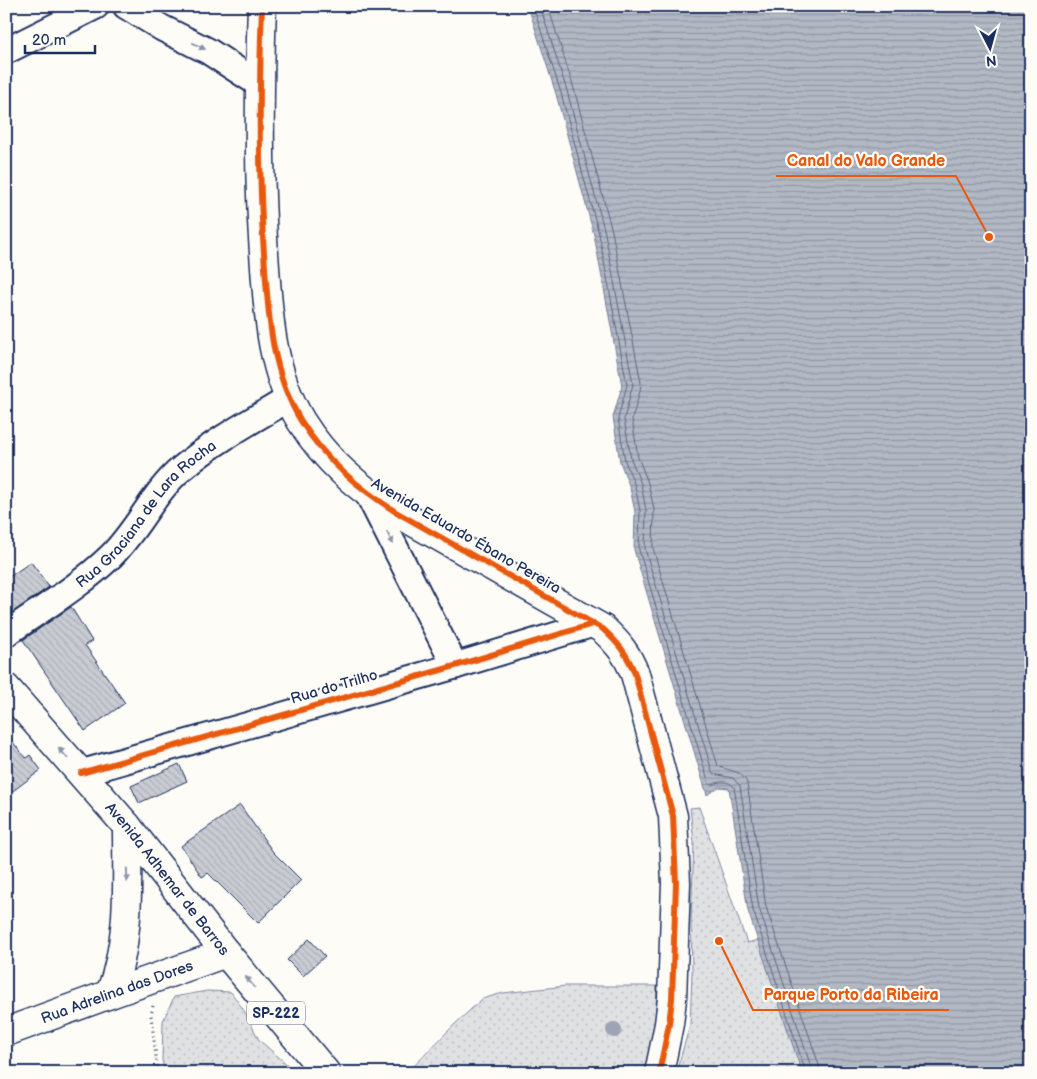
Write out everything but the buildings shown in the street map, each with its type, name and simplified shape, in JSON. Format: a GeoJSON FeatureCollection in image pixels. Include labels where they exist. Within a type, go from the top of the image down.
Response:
{"type":"FeatureCollection","features":[{"type":"Feature","properties":{"kind":"main road","name":"Avenida Eduardo Ébano Pereira"},"geometry":{"type":"LineString","coordinates":[[262,6],[259,138],[262,229],[268,311],[276,361],[290,398],[301,420],[321,450],[339,470],[368,494],[603,629],[618,642],[628,656],[635,674],[673,816],[676,883],[672,999],[659,1073]]}},
{"type":"Feature","properties":{"kind":"main road","name":"Avenida Adhemar de Barros"},"geometry":{"type":"LineString","coordinates":[[6,688],[127,826],[226,954],[326,1073]]}},
{"type":"Feature","properties":{"kind":"main road"},"geometry":{"type":"LineString","coordinates":[[110,994],[117,976],[123,943],[128,892],[127,826]]}},
{"type":"Feature","properties":{"kind":"main road","name":"Rua Adrelina das Dores"},"geometry":{"type":"LineString","coordinates":[[6,1032],[226,954]]}},
{"type":"Feature","properties":{"kind":"street"},"geometry":{"type":"LineString","coordinates":[[6,51],[96,6]]}},
{"type":"Feature","properties":{"kind":"street"},"geometry":{"type":"LineString","coordinates":[[126,6],[162,28],[208,51],[259,84]]}},
{"type":"Feature","properties":{"kind":"street","name":"Rua Graciana de Lara Rocha"},"geometry":{"type":"LineString","coordinates":[[6,634],[86,577],[111,556],[132,532],[159,493],[180,470],[207,448],[290,398]]}},
{"type":"Feature","properties":{"kind":"street"},"geometry":{"type":"LineString","coordinates":[[368,494],[455,666]]}},
{"type":"Feature","properties":{"kind":"street","name":"Rua do Trilho"},"geometry":{"type":"LineString","coordinates":[[81,773],[455,666],[593,624]]}},
{"type":"Feature","properties":{"kind":"path"},"geometry":{"type":"LineString","coordinates":[[158,1073],[151,1015],[160,976]]}},
{"type":"Feature","properties":{"kind":"shaded area"},"geometry":{"type":"Polygon","coordinates":[[[699,807],[747,943],[758,940],[803,1073],[676,1073],[690,1025],[694,842],[690,808],[699,807]]]}},
{"type":"Feature","properties":{"kind":"shaded area"},"geometry":{"type":"Polygon","coordinates":[[[566,986],[657,986],[655,1030],[643,1073],[407,1073],[482,999],[503,993],[566,986]]]}},
{"type":"Feature","properties":{"kind":"shaded area"},"geometry":{"type":"Polygon","coordinates":[[[207,991],[231,992],[245,1012],[259,1040],[297,1073],[165,1073],[162,1060],[163,1021],[174,997],[207,991]]]}},
{"type":"Feature","properties":{"kind":"water"},"geometry":{"type":"Polygon","coordinates":[[[528,6],[1031,6],[1031,1073],[802,1073],[748,911],[729,788],[719,787],[707,795],[634,550],[635,512],[630,488],[620,462],[613,417],[622,386],[594,235],[556,94],[528,6]]]}},
{"type":"Feature","properties":{"kind":"cycle path"},"geometry":{"type":"LineString","coordinates":[[262,6],[260,160],[262,222],[269,318],[272,339],[283,381],[301,421],[332,461],[368,493],[396,512],[603,629],[622,650],[635,674],[673,816],[676,883],[672,999],[659,1073]]}},
{"type":"Feature","properties":{"kind":"cycle path"},"geometry":{"type":"LineString","coordinates":[[81,773],[455,666],[593,624]]}},
{"type":"Feature","properties":{"kind":"place","name":"Canal do Valo Grande"},"geometry":{"type":"Point","coordinates":[989,237]}},
{"type":"Feature","properties":{"kind":"place","name":"Parque Porto da Ribeira"},"geometry":{"type":"Point","coordinates":[719,941]}}]}
